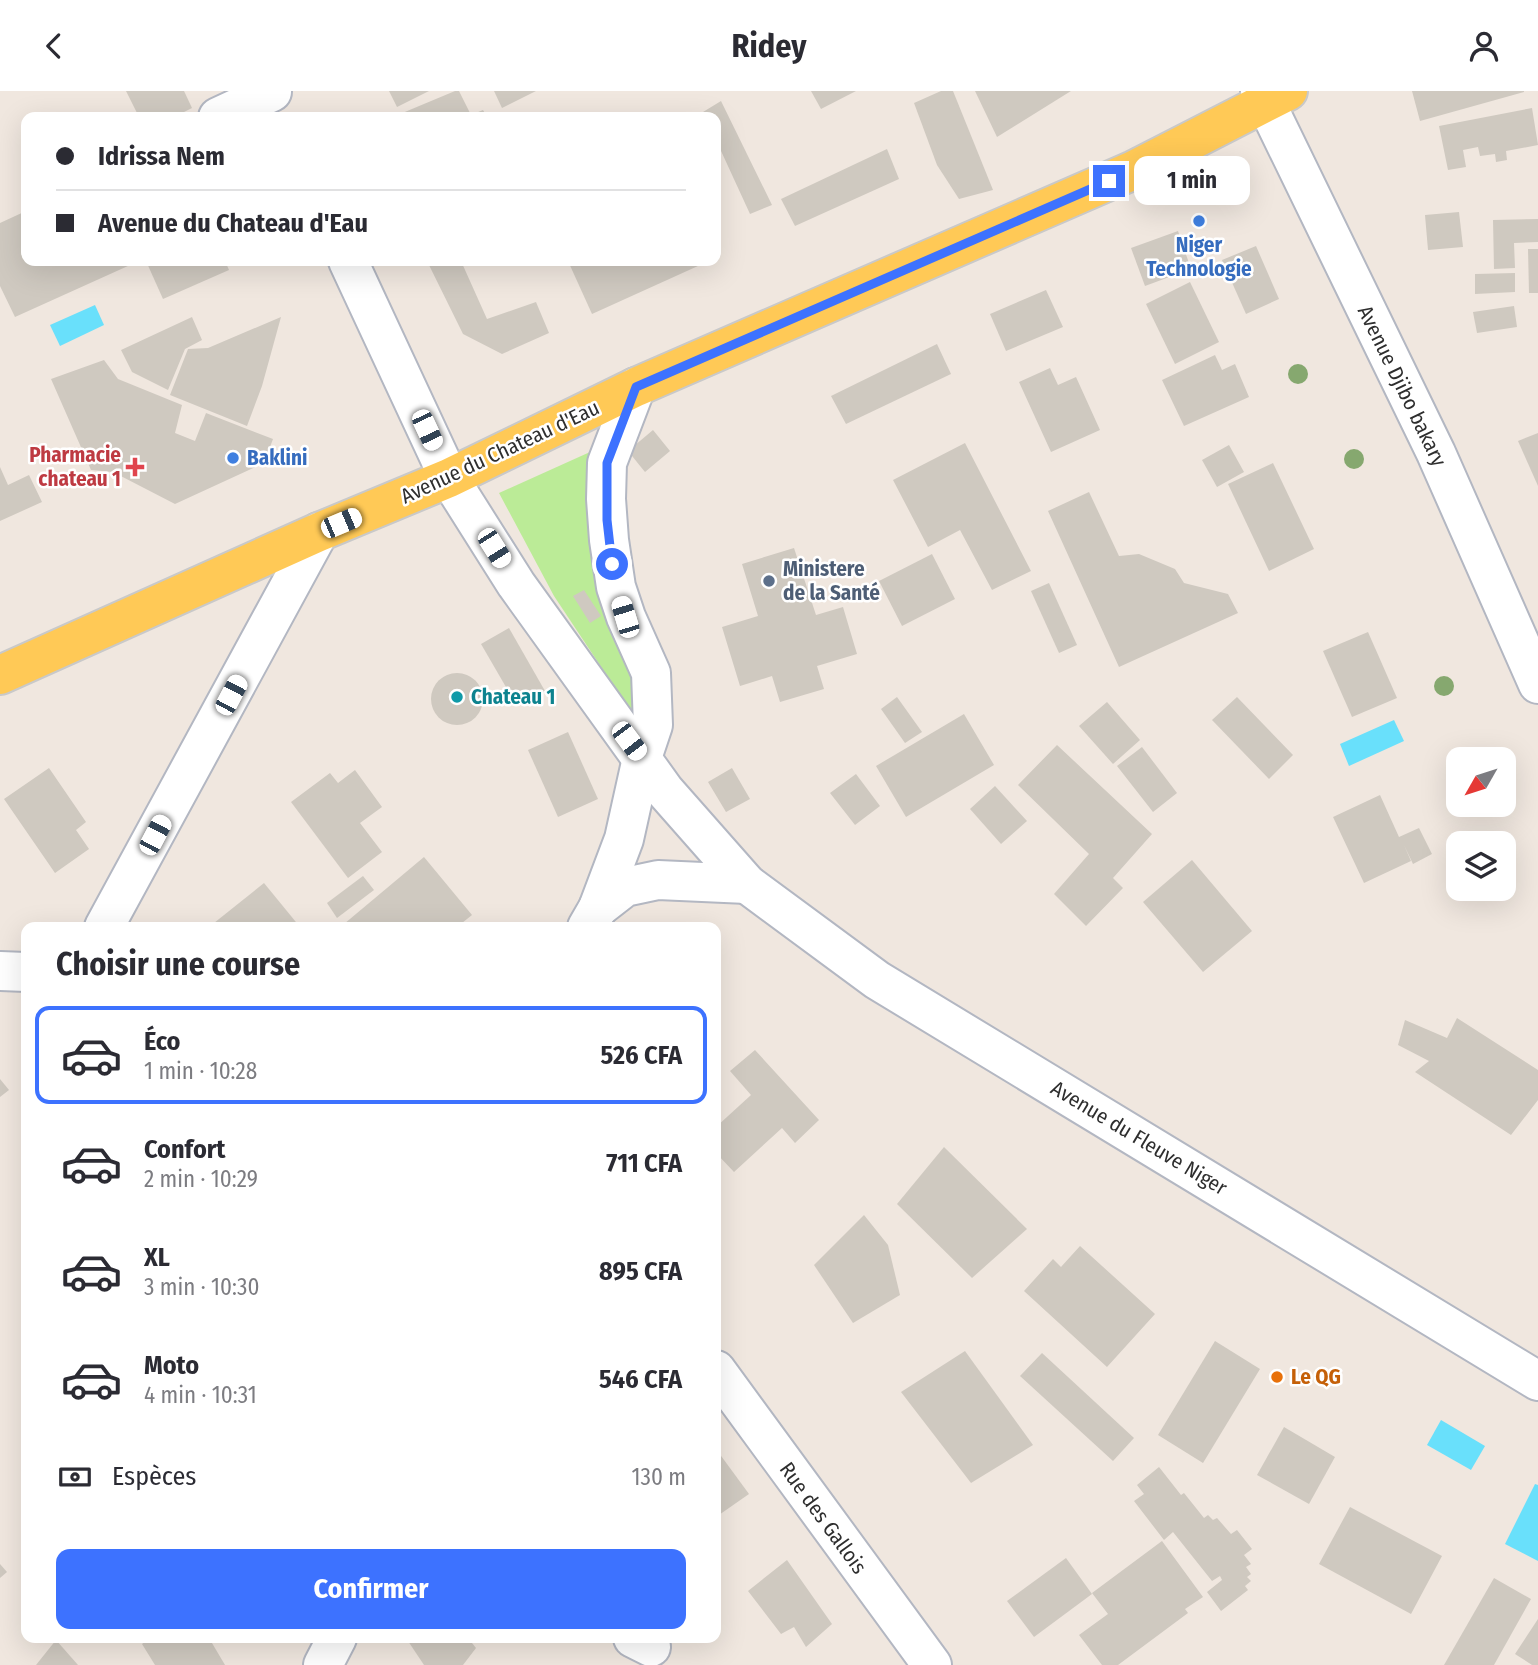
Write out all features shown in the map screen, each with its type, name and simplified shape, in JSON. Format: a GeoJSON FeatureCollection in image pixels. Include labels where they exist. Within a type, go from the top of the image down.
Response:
{"type":"FeatureCollection","features":[{"type":"Feature","properties":{"kind":"main road","name":"Avenue du Chateau d'Eau"},"geometry":{"type":"LineString","coordinates":[[0,675],[319,532],[449,478],[636,387],[1134,170],[1271,95]]}},
{"type":"Feature","properties":{"kind":"street"},"geometry":{"type":"LineString","coordinates":[[228,112],[272,91],[282,112]]}},
{"type":"Feature","properties":{"kind":"street","name":"Avenue Djibo bakary"},"geometry":{"type":"LineString","coordinates":[[1271,95],[1436,453],[1538,684]]}},
{"type":"Feature","properties":{"kind":"street","name":"Avenue du Fleuve Niger"},"geometry":{"type":"LineString","coordinates":[[350,266],[449,478],[516,584],[665,791],[747,884],[877,980],[1538,1381]]}},
{"type":"Feature","properties":{"kind":"street"},"geometry":{"type":"LineString","coordinates":[[593,918],[625,839],[642,758],[653,725],[651,673],[625,617],[616,587],[606,499],[607,463],[636,387]]}},
{"type":"Feature","properties":{"kind":"street"},"geometry":{"type":"LineString","coordinates":[[107,922],[319,532]]}},
{"type":"Feature","properties":{"kind":"street"},"geometry":{"type":"LineString","coordinates":[[593,918],[625,887],[658,880],[747,884]]}},
{"type":"Feature","properties":{"kind":"street"},"geometry":{"type":"LineString","coordinates":[[0,971],[21,972]]}},
{"type":"Feature","properties":{"kind":"street","name":"Rue des Gallois"},"geometry":{"type":"LineString","coordinates":[[721,1377],[932,1665]]}},
{"type":"Feature","properties":{"kind":"street"},"geometry":{"type":"LineString","coordinates":[[323,1665],[334,1643]]}},
{"type":"Feature","properties":{"kind":"green space"},"geometry":{"type":"Polygon","coordinates":[[[590,452],[646,706],[631,712],[554,596],[499,493],[590,452]]]}},
{"type":"Feature","properties":{"kind":"water"},"geometry":{"type":"Polygon","coordinates":[[[95,305],[104,325],[60,346],[50,325],[95,305]]]}},
{"type":"Feature","properties":{"kind":"water"},"geometry":{"type":"Polygon","coordinates":[[[1394,720],[1404,741],[1349,766],[1340,744],[1394,720]]]}},
{"type":"Feature","properties":{"kind":"water"},"geometry":{"type":"Polygon","coordinates":[[[1441,1420],[1485,1446],[1471,1470],[1427,1445],[1441,1420]]]}},
{"type":"Feature","properties":{"kind":"water"},"geometry":{"type":"Polygon","coordinates":[[[1535,1484],[1538,1485],[1538,1561],[1505,1544],[1535,1484]]]}},
{"type":"Feature","properties":{"kind":"building"},"geometry":{"type":"Polygon","coordinates":[[[126,91],[184,91],[192,108],[184,112],[136,112],[126,91]]]}},
{"type":"Feature","properties":{"kind":"building"},"geometry":{"type":"Polygon","coordinates":[[[389,91],[429,91],[397,107],[389,91]]]}},
{"type":"Feature","properties":{"kind":"building"},"geometry":{"type":"Polygon","coordinates":[[[459,91],[470,112],[405,112],[459,91]]]}},
{"type":"Feature","properties":{"kind":"building"},"geometry":{"type":"Polygon","coordinates":[[[494,91],[536,91],[502,108],[494,91]]]}},
{"type":"Feature","properties":{"kind":"building"},"geometry":{"type":"Polygon","coordinates":[[[811,91],[856,91],[821,109],[811,91]]]}},
{"type":"Feature","properties":{"kind":"building"},"geometry":{"type":"Polygon","coordinates":[[[941,91],[953,91],[993,190],[959,199],[937,165],[914,103],[941,91]]]}},
{"type":"Feature","properties":{"kind":"building"},"geometry":{"type":"Polygon","coordinates":[[[975,91],[1071,91],[997,137],[975,91]]]}},
{"type":"Feature","properties":{"kind":"building"},"geometry":{"type":"Polygon","coordinates":[[[1412,91],[1524,91],[1524,92],[1420,121],[1412,91]]]}},
{"type":"Feature","properties":{"kind":"building"},"geometry":{"type":"Polygon","coordinates":[[[721,101],[772,205],[750,214],[721,151],[721,112],[703,112],[721,101]]]}},
{"type":"Feature","properties":{"kind":"building"},"geometry":{"type":"Polygon","coordinates":[[[1532,108],[1538,145],[1506,151],[1507,160],[1496,162],[1495,154],[1480,156],[1478,147],[1463,150],[1466,167],[1448,170],[1439,126],[1532,108]]]}},
{"type":"Feature","properties":{"kind":"building"},"geometry":{"type":"Polygon","coordinates":[[[887,149],[899,179],[795,226],[781,199],[887,149]]]}},
{"type":"Feature","properties":{"kind":"building"},"geometry":{"type":"Polygon","coordinates":[[[1459,212],[1463,247],[1428,250],[1425,215],[1459,212]]]}},
{"type":"Feature","properties":{"kind":"building"},"geometry":{"type":"Polygon","coordinates":[[[21,213],[21,266],[128,266],[15,317],[0,286],[0,223],[21,213]]]}},
{"type":"Feature","properties":{"kind":"building"},"geometry":{"type":"Polygon","coordinates":[[[1538,219],[1538,242],[1514,243],[1515,268],[1494,269],[1493,220],[1538,219]]]}},
{"type":"Feature","properties":{"kind":"building"},"geometry":{"type":"Polygon","coordinates":[[[1178,231],[1191,269],[1145,286],[1131,248],[1178,231]]]}},
{"type":"Feature","properties":{"kind":"building"},"geometry":{"type":"Polygon","coordinates":[[[1256,246],[1279,299],[1246,314],[1222,260],[1256,246]]]}},
{"type":"Feature","properties":{"kind":"building"},"geometry":{"type":"Polygon","coordinates":[[[1528,249],[1538,249],[1538,293],[1529,293],[1528,249]]]}},
{"type":"Feature","properties":{"kind":"building"},"geometry":{"type":"Polygon","coordinates":[[[148,266],[227,266],[229,270],[163,299],[148,266]]]}},
{"type":"Feature","properties":{"kind":"building"},"geometry":{"type":"Polygon","coordinates":[[[429,266],[463,266],[487,319],[536,302],[549,333],[502,354],[463,334],[429,266]]]}},
{"type":"Feature","properties":{"kind":"building"},"geometry":{"type":"Polygon","coordinates":[[[570,266],[698,266],[592,314],[570,266]]]}},
{"type":"Feature","properties":{"kind":"building"},"geometry":{"type":"Polygon","coordinates":[[[1515,273],[1515,292],[1475,294],[1475,274],[1515,273]]]}},
{"type":"Feature","properties":{"kind":"building"},"geometry":{"type":"Polygon","coordinates":[[[1190,282],[1219,342],[1175,364],[1146,304],[1190,282]]]}},
{"type":"Feature","properties":{"kind":"building"},"geometry":{"type":"Polygon","coordinates":[[[1046,290],[1063,327],[1006,351],[990,314],[1046,290]]]}},
{"type":"Feature","properties":{"kind":"building"},"geometry":{"type":"Polygon","coordinates":[[[1514,306],[1517,327],[1477,333],[1473,312],[1514,306]]]}},
{"type":"Feature","properties":{"kind":"building"},"geometry":{"type":"Polygon","coordinates":[[[192,317],[202,340],[185,349],[168,390],[132,372],[121,350],[192,317]]]}},
{"type":"Feature","properties":{"kind":"building"},"geometry":{"type":"Polygon","coordinates":[[[281,317],[262,386],[247,426],[170,395],[188,349],[208,348],[281,317]]]}},
{"type":"Feature","properties":{"kind":"building"},"geometry":{"type":"Polygon","coordinates":[[[937,344],[951,374],[846,424],[831,396],[937,344]]]}},
{"type":"Feature","properties":{"kind":"building"},"geometry":{"type":"Polygon","coordinates":[[[1215,355],[1222,370],[1235,364],[1249,397],[1184,426],[1162,380],[1215,355]]]}},
{"type":"Feature","properties":{"kind":"building"},"geometry":{"type":"Polygon","coordinates":[[[104,360],[118,379],[182,405],[175,433],[195,441],[206,413],[273,439],[264,463],[175,504],[113,472],[91,470],[51,379],[104,360]]]}},
{"type":"Feature","properties":{"kind":"building"},"geometry":{"type":"Polygon","coordinates":[[[1050,368],[1058,385],[1076,377],[1100,430],[1051,452],[1019,382],[1050,368]]]}},
{"type":"Feature","properties":{"kind":"building"},"geometry":{"type":"Polygon","coordinates":[[[653,430],[670,451],[645,472],[628,451],[653,430]]]}},
{"type":"Feature","properties":{"kind":"building"},"geometry":{"type":"Polygon","coordinates":[[[1538,433],[1538,486],[1518,441],[1538,433]]]}},
{"type":"Feature","properties":{"kind":"building"},"geometry":{"type":"Polygon","coordinates":[[[965,443],[1031,571],[992,590],[960,530],[928,547],[893,480],[965,443]]]}},
{"type":"Feature","properties":{"kind":"building"},"geometry":{"type":"Polygon","coordinates":[[[1229,445],[1244,472],[1217,487],[1202,460],[1229,445]]]}},
{"type":"Feature","properties":{"kind":"building"},"geometry":{"type":"Polygon","coordinates":[[[1273,463],[1314,549],[1269,571],[1228,484],[1273,463]]]}},
{"type":"Feature","properties":{"kind":"building"},"geometry":{"type":"Polygon","coordinates":[[[0,467],[8,485],[29,475],[42,502],[0,521],[0,467]]]}},
{"type":"Feature","properties":{"kind":"building"},"geometry":{"type":"Polygon","coordinates":[[[1089,492],[1119,556],[1139,554],[1175,569],[1184,583],[1228,594],[1238,613],[1119,667],[1048,511],[1089,492]]]}},
{"type":"Feature","properties":{"kind":"building"},"geometry":{"type":"Polygon","coordinates":[[[794,548],[816,615],[843,607],[857,654],[817,666],[824,689],[780,702],[772,676],[740,686],[722,627],[758,616],[742,564],[794,548]]]}},
{"type":"Feature","properties":{"kind":"building"},"geometry":{"type":"Polygon","coordinates":[[[932,554],[955,599],[902,626],[879,581],[932,554]]]}},
{"type":"Feature","properties":{"kind":"building"},"geometry":{"type":"Polygon","coordinates":[[[1049,583],[1077,645],[1059,653],[1031,591],[1049,583]]]}},
{"type":"Feature","properties":{"kind":"building"},"geometry":{"type":"Polygon","coordinates":[[[584,590],[601,616],[590,623],[573,596],[584,590]]]}},
{"type":"Feature","properties":{"kind":"building"},"geometry":{"type":"Polygon","coordinates":[[[509,628],[545,691],[517,706],[481,644],[509,628]]]}},
{"type":"Feature","properties":{"kind":"building"},"geometry":{"type":"Polygon","coordinates":[[[1368,632],[1397,698],[1352,717],[1323,651],[1368,632]]]}},
{"type":"Feature","properties":{"kind":"building","name":"Chateau 1"},"geometry":{"type":"Polygon","coordinates":[[[457,673],[467,675],[475,681],[481,689],[481,709],[475,717],[467,723],[457,725],[447,723],[439,717],[433,709],[431,699],[433,689],[439,681],[447,675],[457,673]]]}},
{"type":"Feature","properties":{"kind":"building"},"geometry":{"type":"Polygon","coordinates":[[[897,697],[922,732],[905,743],[881,709],[897,697]]]}},
{"type":"Feature","properties":{"kind":"building"},"geometry":{"type":"Polygon","coordinates":[[[1237,697],[1293,755],[1269,779],[1212,720],[1237,697]]]}},
{"type":"Feature","properties":{"kind":"building"},"geometry":{"type":"Polygon","coordinates":[[[1107,702],[1140,740],[1113,764],[1079,726],[1107,702]]]}},
{"type":"Feature","properties":{"kind":"building"},"geometry":{"type":"Polygon","coordinates":[[[964,714],[994,765],[906,817],[876,766],[964,714]]]}},
{"type":"Feature","properties":{"kind":"building"},"geometry":{"type":"Polygon","coordinates":[[[568,732],[598,799],[558,817],[528,750],[568,732]]]}},
{"type":"Feature","properties":{"kind":"building"},"geometry":{"type":"Polygon","coordinates":[[[1057,745],[1152,834],[1113,878],[1123,888],[1086,926],[1054,894],[1089,854],[1018,785],[1057,745]]]}},
{"type":"Feature","properties":{"kind":"building"},"geometry":{"type":"Polygon","coordinates":[[[1142,747],[1177,793],[1153,812],[1117,766],[1142,747]]]}},
{"type":"Feature","properties":{"kind":"building"},"geometry":{"type":"Polygon","coordinates":[[[49,768],[86,822],[76,830],[89,849],[55,873],[4,799],[49,768]]]}},
{"type":"Feature","properties":{"kind":"building"},"geometry":{"type":"Polygon","coordinates":[[[732,768],[750,799],[726,812],[708,782],[732,768]]]}},
{"type":"Feature","properties":{"kind":"building"},"geometry":{"type":"Polygon","coordinates":[[[355,770],[382,807],[360,823],[382,852],[348,878],[291,802],[330,773],[338,783],[355,770]]]}},
{"type":"Feature","properties":{"kind":"building"},"geometry":{"type":"Polygon","coordinates":[[[856,774],[880,806],[855,825],[830,793],[856,774]]]}},
{"type":"Feature","properties":{"kind":"building"},"geometry":{"type":"Polygon","coordinates":[[[995,786],[1027,821],[1001,844],[970,809],[995,786]]]}},
{"type":"Feature","properties":{"kind":"building"},"geometry":{"type":"Polygon","coordinates":[[[1380,795],[1399,837],[1419,828],[1432,854],[1413,864],[1404,845],[1411,861],[1364,883],[1333,817],[1380,795]]]}},
{"type":"Feature","properties":{"kind":"building"},"geometry":{"type":"Polygon","coordinates":[[[424,857],[472,915],[463,922],[346,922],[424,857]]]}},
{"type":"Feature","properties":{"kind":"building"},"geometry":{"type":"Polygon","coordinates":[[[1192,860],[1252,931],[1203,972],[1143,902],[1192,860]]]}},
{"type":"Feature","properties":{"kind":"building"},"geometry":{"type":"Polygon","coordinates":[[[363,876],[374,890],[337,918],[327,903],[363,876]]]}},
{"type":"Feature","properties":{"kind":"building"},"geometry":{"type":"Polygon","coordinates":[[[264,883],[296,922],[215,922],[264,883]]]}},
{"type":"Feature","properties":{"kind":"building"},"geometry":{"type":"Polygon","coordinates":[[[1457,1018],[1538,1070],[1538,1100],[1511,1135],[1415,1072],[1429,1061],[1398,1045],[1405,1020],[1447,1038],[1457,1018]]]}},
{"type":"Feature","properties":{"kind":"building"},"geometry":{"type":"Polygon","coordinates":[[[755,1050],[819,1120],[795,1143],[782,1128],[734,1172],[721,1158],[721,1122],[751,1095],[730,1071],[755,1050]]]}},
{"type":"Feature","properties":{"kind":"building"},"geometry":{"type":"Polygon","coordinates":[[[0,1079],[9,1090],[0,1097],[0,1079]]]}},
{"type":"Feature","properties":{"kind":"building"},"geometry":{"type":"Polygon","coordinates":[[[944,1147],[1027,1229],[972,1278],[897,1204],[944,1147]]]}},
{"type":"Feature","properties":{"kind":"building"},"geometry":{"type":"Polygon","coordinates":[[[864,1215],[888,1245],[900,1295],[853,1323],[814,1265],[864,1215]]]}},
{"type":"Feature","properties":{"kind":"building"},"geometry":{"type":"Polygon","coordinates":[[[1080,1246],[1155,1314],[1107,1367],[1024,1291],[1053,1259],[1061,1267],[1080,1246]]]}},
{"type":"Feature","properties":{"kind":"building"},"geometry":{"type":"Polygon","coordinates":[[[1215,1341],[1260,1369],[1203,1463],[1158,1435],[1215,1341]]]}},
{"type":"Feature","properties":{"kind":"building"},"geometry":{"type":"Polygon","coordinates":[[[965,1351],[1033,1445],[971,1483],[901,1392],[965,1351]]]}},
{"type":"Feature","properties":{"kind":"building"},"geometry":{"type":"Polygon","coordinates":[[[1042,1353],[1134,1438],[1113,1461],[1020,1376],[1042,1353]]]}},
{"type":"Feature","properties":{"kind":"building"},"geometry":{"type":"Polygon","coordinates":[[[1284,1427],[1335,1457],[1309,1504],[1257,1475],[1284,1427]]]}},
{"type":"Feature","properties":{"kind":"building"},"geometry":{"type":"Polygon","coordinates":[[[721,1456],[749,1494],[721,1514],[721,1456]]]}},
{"type":"Feature","properties":{"kind":"building"},"geometry":{"type":"Polygon","coordinates":[[[1159,1467],[1204,1518],[1208,1515],[1213,1520],[1217,1518],[1231,1534],[1237,1530],[1252,1549],[1244,1555],[1251,1564],[1246,1567],[1251,1574],[1247,1577],[1251,1581],[1245,1586],[1248,1590],[1221,1611],[1207,1592],[1222,1580],[1220,1576],[1212,1581],[1173,1532],[1164,1540],[1134,1501],[1144,1494],[1137,1485],[1159,1467]]]}},
{"type":"Feature","properties":{"kind":"building"},"geometry":{"type":"Polygon","coordinates":[[[1350,1507],[1442,1556],[1411,1614],[1319,1564],[1350,1507]]]}},
{"type":"Feature","properties":{"kind":"building"},"geometry":{"type":"Polygon","coordinates":[[[1162,1541],[1203,1597],[1185,1609],[1188,1613],[1118,1665],[1102,1665],[1079,1635],[1108,1614],[1092,1593],[1162,1541]]]}},
{"type":"Feature","properties":{"kind":"building"},"geometry":{"type":"Polygon","coordinates":[[[1066,1558],[1092,1594],[1034,1637],[1007,1601],[1066,1558]]]}},
{"type":"Feature","properties":{"kind":"building"},"geometry":{"type":"Polygon","coordinates":[[[787,1560],[832,1624],[806,1647],[794,1627],[781,1634],[748,1591],[787,1560]]]}},
{"type":"Feature","properties":{"kind":"building"},"geometry":{"type":"Polygon","coordinates":[[[0,1564],[7,1572],[0,1578],[0,1564]]]}},
{"type":"Feature","properties":{"kind":"building"},"geometry":{"type":"Polygon","coordinates":[[[1494,1578],[1531,1599],[1494,1665],[1444,1665],[1494,1578]]]}},
{"type":"Feature","properties":{"kind":"building"},"geometry":{"type":"Polygon","coordinates":[[[1538,1619],[1538,1665],[1532,1665],[1515,1654],[1538,1619]]]}},
{"type":"Feature","properties":{"kind":"building"},"geometry":{"type":"Polygon","coordinates":[[[54,1643],[59,1643],[78,1665],[36,1665],[54,1643]]]}},
{"type":"Feature","properties":{"kind":"building"},"geometry":{"type":"Polygon","coordinates":[[[212,1643],[225,1665],[155,1665],[142,1644],[212,1643]]]}},
{"type":"Feature","properties":{"kind":"building"},"geometry":{"type":"Polygon","coordinates":[[[409,1643],[472,1643],[476,1648],[463,1665],[424,1665],[409,1643]]]}},
{"type":"Feature","properties":{"kind":"place","name":"Niger Technologie"},"geometry":{"type":"Point","coordinates":[1199,221]}},
{"type":"Feature","properties":{"kind":"place","name":"Baklini"},"geometry":{"type":"Point","coordinates":[233,458]}},
{"type":"Feature","properties":{"kind":"place","name":"Pharmacie chateau 1"},"geometry":{"type":"Point","coordinates":[135,467]}},
{"type":"Feature","properties":{"kind":"place","name":"Ministere de la Santé"},"geometry":{"type":"Point","coordinates":[769,581]}},
{"type":"Feature","properties":{"kind":"place","name":"Chateau 1"},"geometry":{"type":"Point","coordinates":[457,697]}},
{"type":"Feature","properties":{"kind":"place","name":"Le QG"},"geometry":{"type":"Point","coordinates":[1277,1377]}},
{"type":"Feature","properties":{"kind":"route"},"geometry":{"type":"LineString","coordinates":[[612,564],[607,520],[607,463],[636,387],[1109,181]]}}]}
